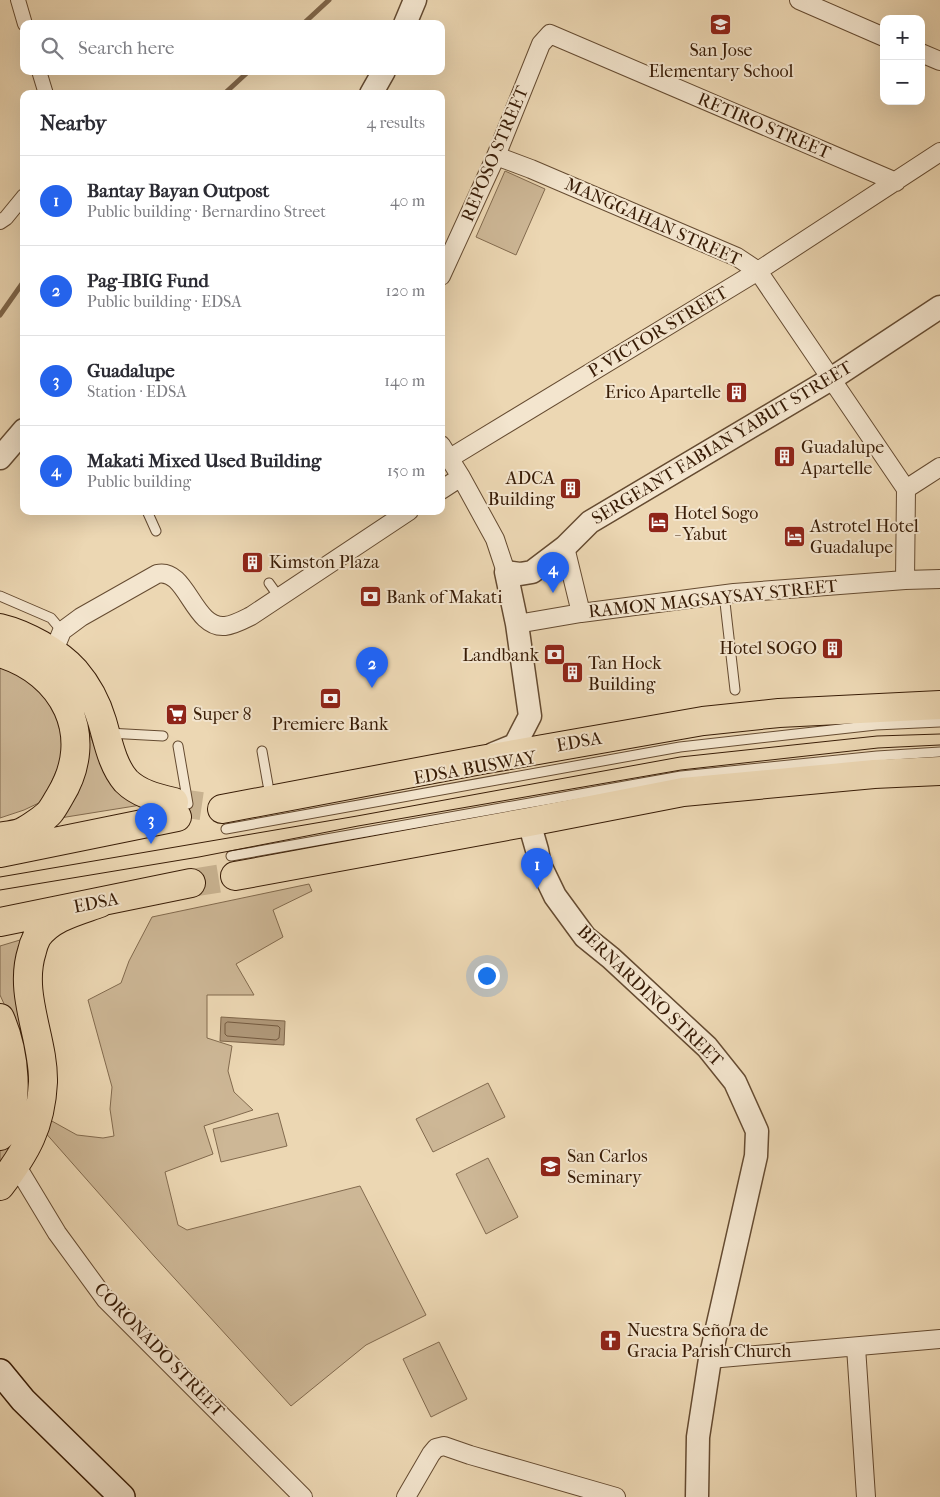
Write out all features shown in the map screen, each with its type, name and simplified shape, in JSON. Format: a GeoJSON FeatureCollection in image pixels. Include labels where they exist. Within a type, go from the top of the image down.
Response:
{"type":"FeatureCollection","features":[{"type":"Feature","properties":{"kind":"highway"},"geometry":{"type":"LineString","coordinates":[[0,628],[37,643],[57,642],[88,691],[102,718],[116,764],[125,780],[143,793],[180,807]]}},
{"type":"Feature","properties":{"kind":"highway"},"geometry":{"type":"LineString","coordinates":[[0,652],[31,666],[57,690],[72,719],[76,745],[73,769],[63,792],[49,814],[23,832],[0,837]]}},
{"type":"Feature","properties":{"kind":"highway","name":"EDSA"},"geometry":{"type":"LineString","coordinates":[[224,819],[482,760],[717,719],[940,705]]}},
{"type":"Feature","properties":{"kind":"highway"},"geometry":{"type":"LineString","coordinates":[[233,866],[529,822],[683,792],[874,774],[940,771]]}},
{"type":"Feature","properties":{"kind":"highway"},"geometry":{"type":"LineString","coordinates":[[0,853],[180,807]]}},
{"type":"Feature","properties":{"kind":"highway","name":"EDSA"},"geometry":{"type":"LineString","coordinates":[[0,922],[192,883]]}},
{"type":"Feature","properties":{"kind":"highway"},"geometry":{"type":"LineString","coordinates":[[8,1175],[24,1152],[33,1132],[39,1113],[43,1081],[27,974],[30,956],[36,939],[46,927],[62,918],[100,903]]}},
{"type":"Feature","properties":{"kind":"highway"},"geometry":{"type":"LineString","coordinates":[[0,1018],[9,1040],[14,1087],[6,1110],[4,1130],[0,1136]]}},
{"type":"Feature","properties":{"kind":"main road"},"geometry":{"type":"LineString","coordinates":[[0,1372],[23,1400],[122,1497]]}},
{"type":"Feature","properties":{"kind":"street"},"geometry":{"type":"LineString","coordinates":[[18,0],[24,20]]}},
{"type":"Feature","properties":{"kind":"street"},"geometry":{"type":"LineString","coordinates":[[407,20],[415,0]]}},
{"type":"Feature","properties":{"kind":"street"},"geometry":{"type":"LineString","coordinates":[[799,0],[880,35]]}},
{"type":"Feature","properties":{"kind":"street","name":"REPOSO STREET"},"geometry":{"type":"LineString","coordinates":[[445,267],[496,156],[541,44],[550,34]]}},
{"type":"Feature","properties":{"kind":"street","name":"RETIRO STREET"},"geometry":{"type":"LineString","coordinates":[[550,34],[896,182]]}},
{"type":"Feature","properties":{"kind":"street"},"geometry":{"type":"LineString","coordinates":[[925,55],[940,61]]}},
{"type":"Feature","properties":{"kind":"street"},"geometry":{"type":"LineString","coordinates":[[41,75],[45,90]]}},
{"type":"Feature","properties":{"kind":"street"},"geometry":{"type":"LineString","coordinates":[[373,90],[382,75]]}},
{"type":"Feature","properties":{"kind":"street","name":"P. VICTOR STREET"},"geometry":{"type":"LineString","coordinates":[[445,451],[758,271],[940,152]]}},
{"type":"Feature","properties":{"kind":"street","name":"MANGGAHAN STREET"},"geometry":{"type":"LineString","coordinates":[[496,156],[531,169],[737,257],[758,271],[906,489]]}},
{"type":"Feature","properties":{"kind":"street"},"geometry":{"type":"LineString","coordinates":[[0,222],[6,218],[20,201]]}},
{"type":"Feature","properties":{"kind":"street","name":"SERGEANT FABIAN YABUT STREET"},"geometry":{"type":"LineString","coordinates":[[506,572],[520,574],[532,572],[565,547],[590,522],[831,379],[940,307]]}},
{"type":"Feature","properties":{"kind":"street"},"geometry":{"type":"LineString","coordinates":[[0,458],[20,435]]}},
{"type":"Feature","properties":{"kind":"street"},"geometry":{"type":"LineString","coordinates":[[445,451],[462,476],[495,539],[506,572],[518,624],[530,716],[515,745],[482,760]]}},
{"type":"Feature","properties":{"kind":"street"},"geometry":{"type":"LineString","coordinates":[[905,580],[906,489],[940,467]]}},
{"type":"Feature","properties":{"kind":"street"},"geometry":{"type":"LineString","coordinates":[[445,487],[462,476]]}},
{"type":"Feature","properties":{"kind":"street"},"geometry":{"type":"LineString","coordinates":[[57,642],[80,617],[157,574],[162,568],[181,586],[202,615],[212,624],[224,626],[236,624],[251,616],[274,590],[402,515]]}},
{"type":"Feature","properties":{"kind":"street"},"geometry":{"type":"LineString","coordinates":[[565,547],[581,613]]}},
{"type":"Feature","properties":{"kind":"street","name":"RAMON MAGSAYSAY STREET"},"geometry":{"type":"LineString","coordinates":[[518,624],[581,613],[724,594],[940,579]]}},
{"type":"Feature","properties":{"kind":"street","name":"BERNARDINO STREET"},"geometry":{"type":"LineString","coordinates":[[529,822],[538,850],[540,865],[555,896],[586,937],[707,1047],[735,1082],[757,1131],[756,1156],[710,1359],[698,1437],[697,1497]]}},
{"type":"Feature","properties":{"kind":"street","name":"CORONADO STREET"},"geometry":{"type":"LineString","coordinates":[[8,1175],[57,1233],[106,1300],[304,1497]]}},
{"type":"Feature","properties":{"kind":"street"},"geometry":{"type":"LineString","coordinates":[[710,1359],[940,1339]]}},
{"type":"Feature","properties":{"kind":"street"},"geometry":{"type":"LineString","coordinates":[[856,1347],[866,1497]]}},
{"type":"Feature","properties":{"kind":"street"},"geometry":{"type":"LineString","coordinates":[[406,1497],[431,1454],[436,1448],[444,1446],[616,1497]]}},
{"type":"Feature","properties":{"kind":"lane"},"geometry":{"type":"LineString","coordinates":[[149,515],[156,531]]}},
{"type":"Feature","properties":{"kind":"lane"},"geometry":{"type":"LineString","coordinates":[[724,594],[735,690]]}},
{"type":"Feature","properties":{"kind":"lane"},"geometry":{"type":"LineString","coordinates":[[0,596],[51,618],[57,642]]}},
{"type":"Feature","properties":{"kind":"lane","name":"EDSA BUSWAY"},"geometry":{"type":"LineString","coordinates":[[224,819],[680,747],[876,726],[940,722]]}},
{"type":"Feature","properties":{"kind":"lane"},"geometry":{"type":"LineString","coordinates":[[106,733],[163,736]]}},
{"type":"Feature","properties":{"kind":"lane"},"geometry":{"type":"LineString","coordinates":[[178,746],[180,807]]}},
{"type":"Feature","properties":{"kind":"lane"},"geometry":{"type":"LineString","coordinates":[[262,751],[268,785]]}},
{"type":"Feature","properties":{"kind":"lane"},"geometry":{"type":"LineString","coordinates":[[233,866],[681,776],[877,756],[940,752]]}},
{"type":"Feature","properties":{"kind":"shaded area"},"geometry":{"type":"Polygon","coordinates":[[[505,171],[545,189],[516,255],[476,237],[505,171]]]}},
{"type":"Feature","properties":{"kind":"shaded area"},"geometry":{"type":"Polygon","coordinates":[[[10,640],[82,703],[90,735],[102,766],[141,805],[60,818],[79,786],[87,749],[10,640]]]}},
{"type":"Feature","properties":{"kind":"shaded area"},"geometry":{"type":"Polygon","coordinates":[[[0,663],[33,681],[51,702],[62,730],[63,756],[43,801],[0,818],[0,663]]]}},
{"type":"Feature","properties":{"kind":"shaded area"},"geometry":{"type":"Polygon","coordinates":[[[309,884],[312,891],[273,910],[283,937],[236,964],[254,995],[207,995],[207,1038],[232,1046],[228,1071],[234,1092],[253,1110],[204,1126],[213,1154],[165,1172],[178,1225],[187,1230],[360,1186],[426,1315],[366,1345],[291,1406],[155,1257],[43,1130],[50,1120],[77,1135],[103,1138],[114,1136],[110,1109],[112,1087],[88,1000],[121,983],[129,961],[152,917],[309,884]]]}},
{"type":"Feature","properties":{"kind":"shaded area"},"geometry":{"type":"Polygon","coordinates":[[[20,940],[19,953],[30,1050],[29,1110],[0,1170],[0,1149],[15,1028],[0,995],[0,946],[20,940]]]}},
{"type":"Feature","properties":{"kind":"shaded area"},"geometry":{"type":"Polygon","coordinates":[[[488,1083],[505,1117],[433,1152],[416,1119],[488,1083]]]}},
{"type":"Feature","properties":{"kind":"shaded area"},"geometry":{"type":"Polygon","coordinates":[[[278,1113],[287,1146],[221,1162],[213,1129],[278,1113]]]}},
{"type":"Feature","properties":{"kind":"shaded area"},"geometry":{"type":"Polygon","coordinates":[[[488,1158],[518,1217],[486,1234],[456,1174],[488,1158]]]}},
{"type":"Feature","properties":{"kind":"shaded area"},"geometry":{"type":"Polygon","coordinates":[[[439,1342],[467,1399],[431,1417],[403,1359],[439,1342]]]}},
{"type":"Feature","properties":{"kind":"water"},"geometry":{"type":"Polygon","coordinates":[[[221,1017],[285,1021],[284,1045],[220,1041],[221,1017]]]}},
{"type":"Feature","properties":{"kind":"waterway"},"geometry":{"type":"LineString","coordinates":[[307,20],[329,0]]}},
{"type":"Feature","properties":{"kind":"waterway"},"geometry":{"type":"LineString","coordinates":[[228,90],[245,75]]}},
{"type":"Feature","properties":{"kind":"waterway"},"geometry":{"type":"LineString","coordinates":[[0,315],[20,287]]}},
{"type":"Feature","properties":{"kind":"tunnel"},"geometry":{"type":"LineString","coordinates":[[174,802],[222,809]]}},
{"type":"Feature","properties":{"kind":"tunnel"},"geometry":{"type":"LineString","coordinates":[[191,883],[235,876]]}},
{"type":"Feature","properties":{"kind":"tram line"},"geometry":{"type":"LineString","coordinates":[[0,877],[357,816],[680,757],[877,736],[940,734]]}},
{"type":"Feature","properties":{"kind":"tram line"},"geometry":{"type":"LineString","coordinates":[[0,890],[199,857],[358,826],[681,770],[878,748],[940,745]]}},
{"type":"Feature","properties":{"kind":"place","name":"San Jose Elementary School"},"geometry":{"type":"Point","coordinates":[721,25]}},
{"type":"Feature","properties":{"kind":"place","name":"Erico Apartelle"},"geometry":{"type":"Point","coordinates":[737,392]}},
{"type":"Feature","properties":{"kind":"place","name":"Guadalupe Apartelle"},"geometry":{"type":"Point","coordinates":[785,457]}},
{"type":"Feature","properties":{"kind":"place","name":"ADCA Building"},"geometry":{"type":"Point","coordinates":[571,488]}},
{"type":"Feature","properties":{"kind":"place","name":"Hotel Sogo - Yabut"},"geometry":{"type":"Point","coordinates":[658,523]}},
{"type":"Feature","properties":{"kind":"place","name":"Astrotel Hotel Guadalupe"},"geometry":{"type":"Point","coordinates":[794,536]}},
{"type":"Feature","properties":{"kind":"place","name":"Kimston Plaza"},"geometry":{"type":"Point","coordinates":[253,562]}},
{"type":"Feature","properties":{"kind":"place","name":"Makati Mixed Used Building"},"geometry":{"type":"Point","coordinates":[553,593]}},
{"type":"Feature","properties":{"kind":"place","name":"Bank of Makati"},"geometry":{"type":"Point","coordinates":[370,597]}},
{"type":"Feature","properties":{"kind":"place","name":"Hotel SOGO"},"geometry":{"type":"Point","coordinates":[833,648]}},
{"type":"Feature","properties":{"kind":"place","name":"Landbank"},"geometry":{"type":"Point","coordinates":[555,655]}},
{"type":"Feature","properties":{"kind":"place","name":"Tan Hock Building"},"geometry":{"type":"Point","coordinates":[572,673]}},
{"type":"Feature","properties":{"kind":"place","name":"Pag-IBIG Fund"},"geometry":{"type":"Point","coordinates":[372,688]}},
{"type":"Feature","properties":{"kind":"place","name":"Premiere Bank"},"geometry":{"type":"Point","coordinates":[330,699]}},
{"type":"Feature","properties":{"kind":"place","name":"Super 8"},"geometry":{"type":"Point","coordinates":[177,714]}},
{"type":"Feature","properties":{"kind":"place","name":"Guadalupe"},"geometry":{"type":"Point","coordinates":[151,844]}},
{"type":"Feature","properties":{"kind":"place","name":"Bantay Bayan Outpost"},"geometry":{"type":"Point","coordinates":[537,889]}},
{"type":"Feature","properties":{"kind":"place","name":"San Carlos Seminary"},"geometry":{"type":"Point","coordinates":[551,1166]}},
{"type":"Feature","properties":{"kind":"place","name":"Nuestra Señora de Gracia Parish Church"},"geometry":{"type":"Point","coordinates":[611,1340]}}]}
